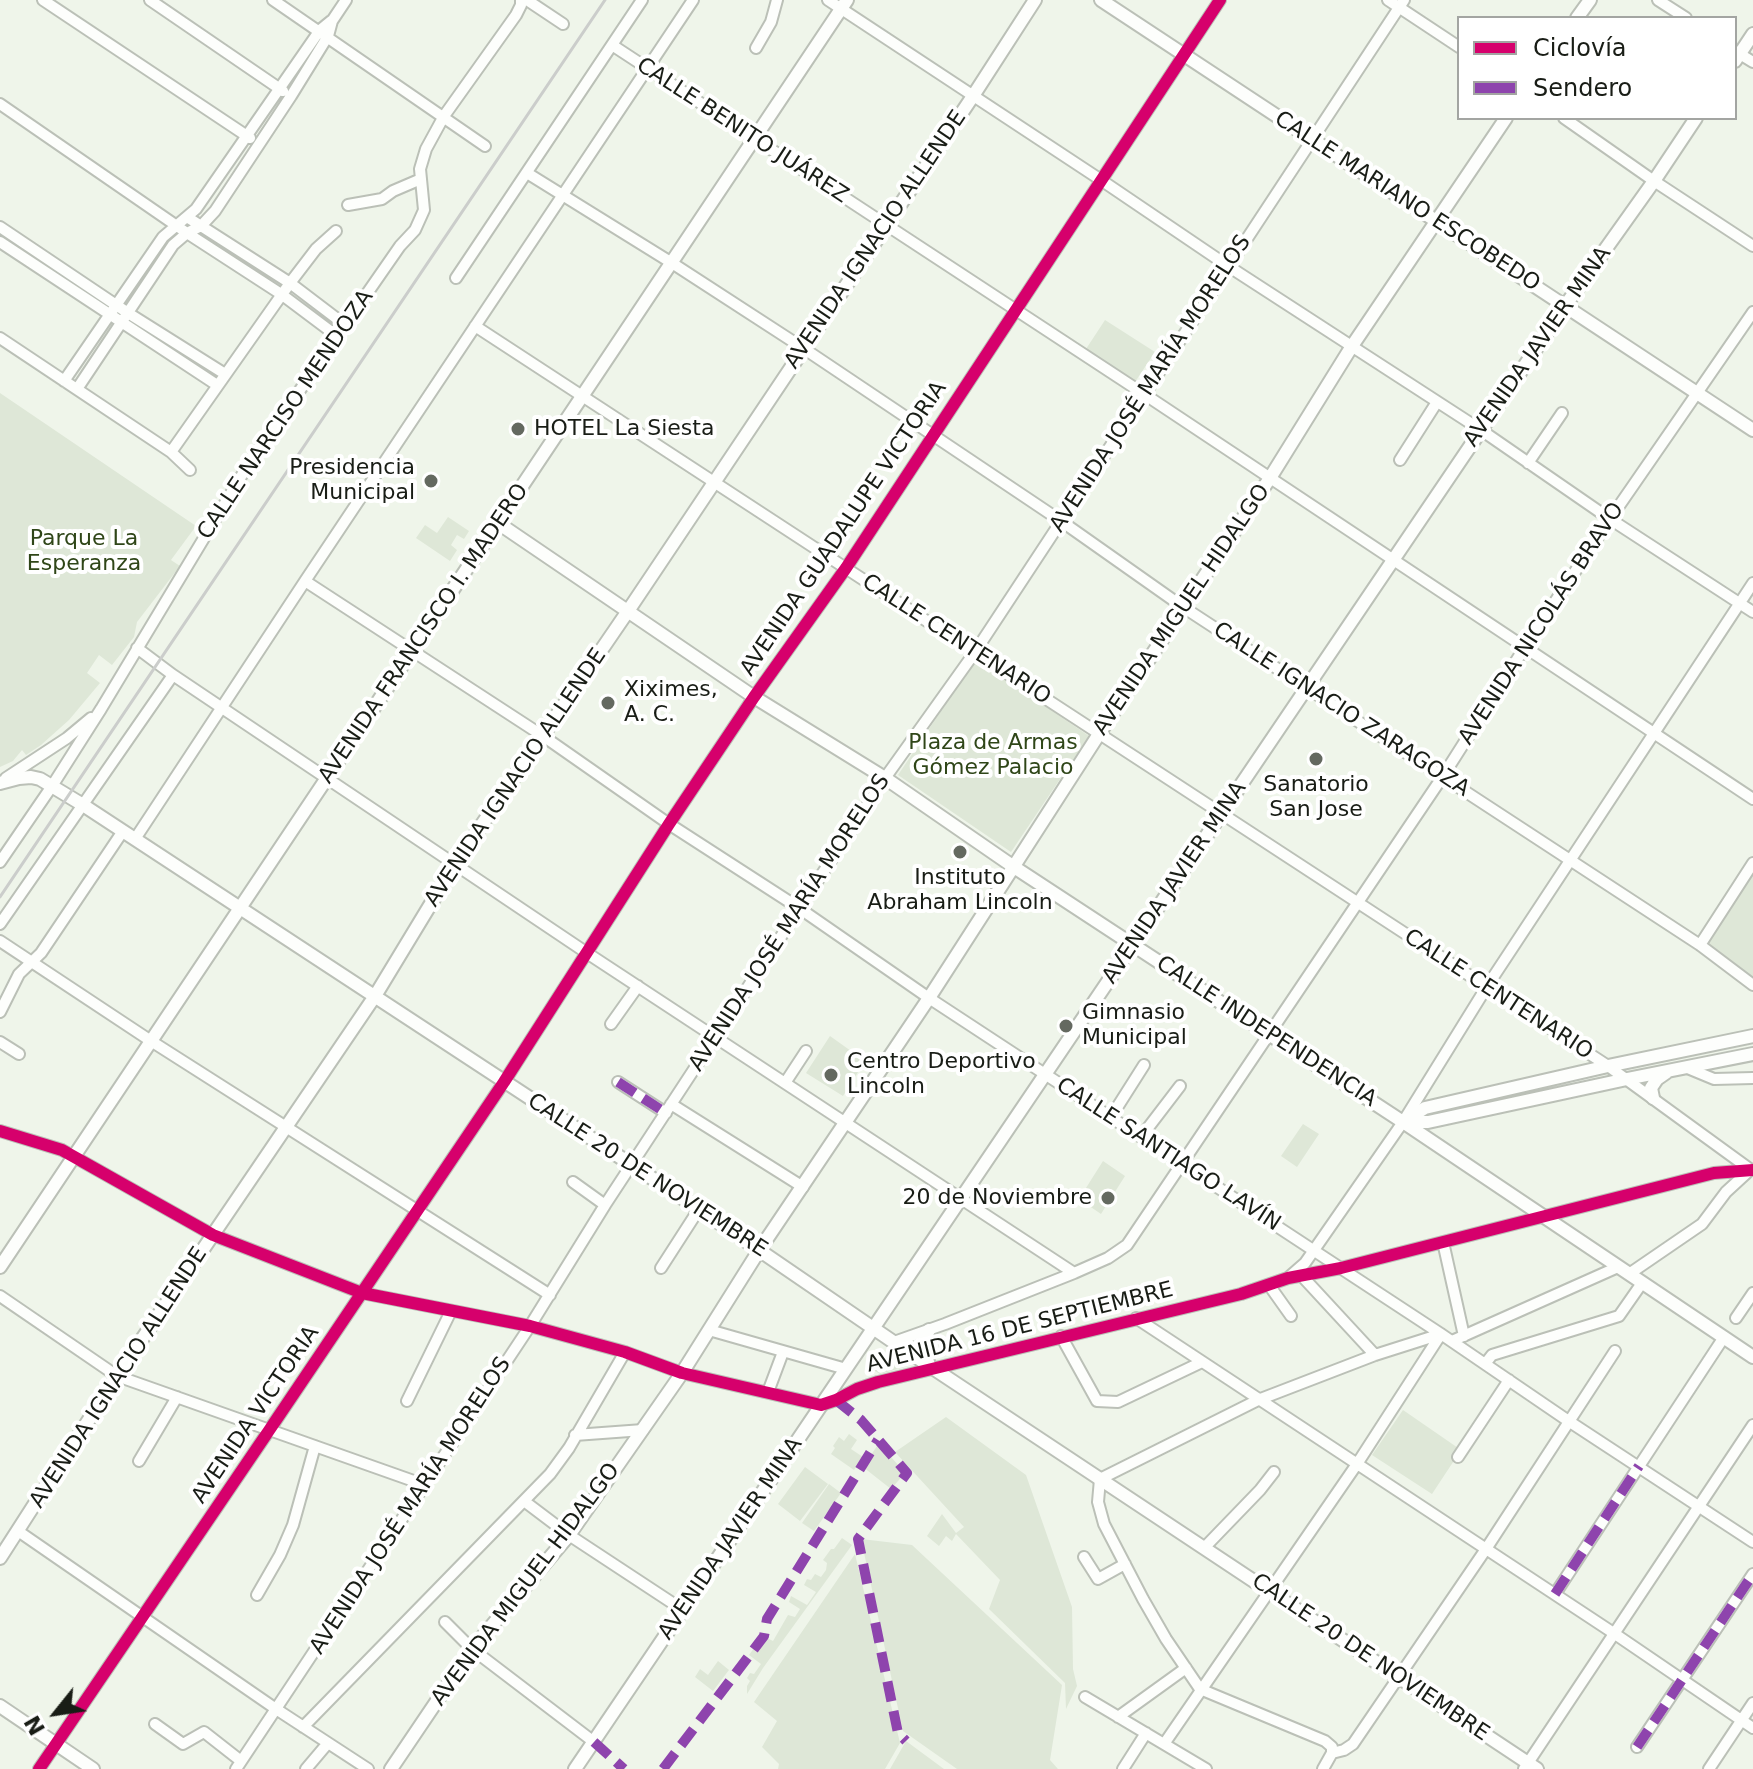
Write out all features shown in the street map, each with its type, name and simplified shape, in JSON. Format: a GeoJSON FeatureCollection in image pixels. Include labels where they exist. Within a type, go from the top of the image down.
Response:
{"type":"FeatureCollection","features":[{"type":"Feature","properties":{"kind":"main road","name":"AVENIDA IGNACIO ALLENDE"},"geometry":{"type":"LineString","coordinates":[[0,1558],[117,1376],[375,996],[455,864],[628,611],[1035,0]]}},
{"type":"Feature","properties":{"kind":"main road","name":"CALLE MARIANO ESCOBEDO"},"geometry":{"type":"LineString","coordinates":[[1101,0],[1753,430]]}},
{"type":"Feature","properties":{"kind":"main road","name":"AVENIDA FRANCISCO I. MADERO"},"geometry":{"type":"LineString","coordinates":[[0,1267],[844,4]]}},
{"type":"Feature","properties":{"kind":"main road"},"geometry":{"type":"LineString","coordinates":[[1737,55],[1753,34]]}},
{"type":"Feature","properties":{"kind":"main road","name":"AVENIDA MIGUEL HIDALGO"},"geometry":{"type":"LineString","coordinates":[[391,1769],[472,1649],[569,1535],[682,1373],[760,1249],[929,998],[1099,734],[1270,478],[1352,346],[1505,120]]}},
{"type":"Feature","properties":{"kind":"main road","name":"AVENIDA JAVIER MINA"},"geometry":{"type":"LineString","coordinates":[[575,1769],[1565,306],[1695,120]]}},
{"type":"Feature","properties":{"kind":"main road","name":"CALLE INDEPENDENCIA"},"geometry":{"type":"LineString","coordinates":[[498,523],[754,697],[885,778],[1014,867],[1403,1122],[1753,1357]]}},
{"type":"Feature","properties":{"kind":"main road","name":"CALLE 20 DE NOVIEMBRE"},"geometry":{"type":"LineString","coordinates":[[0,783],[31,777],[40,779],[83,805],[760,1249],[873,1328],[1530,1767]]}},
{"type":"Feature","properties":{"kind":"main road"},"geometry":{"type":"LineString","coordinates":[[1403,1122],[1425,1108],[1753,1036]]}},
{"type":"Feature","properties":{"kind":"main road"},"geometry":{"type":"LineString","coordinates":[[1403,1122],[1428,1122],[1753,1054]]}},
{"type":"Feature","properties":{"kind":"main road"},"geometry":{"type":"LineString","coordinates":[[1653,1098],[1651,1088],[1668,1071]]}},
{"type":"Feature","properties":{"kind":"main road"},"geometry":{"type":"LineString","coordinates":[[1580,1073],[1593,1086]]}},
{"type":"Feature","properties":{"kind":"main road"},"geometry":{"type":"LineString","coordinates":[[929,1330],[923,1348],[932,1367]]}},
{"type":"Feature","properties":{"kind":"main road"},"geometry":{"type":"LineString","coordinates":[[0,1706],[93,1769]]}},
{"type":"Feature","properties":{"kind":"street"},"geometry":{"type":"LineString","coordinates":[[43,0],[258,144]]}},
{"type":"Feature","properties":{"kind":"street"},"geometry":{"type":"LineString","coordinates":[[150,0],[291,96]]}},
{"type":"Feature","properties":{"kind":"street"},"geometry":{"type":"LineString","coordinates":[[273,0],[485,146]]}},
{"type":"Feature","properties":{"kind":"street"},"geometry":{"type":"LineString","coordinates":[[64,381],[163,237],[200,204],[279,88],[324,33],[346,0]]}},
{"type":"Feature","properties":{"kind":"street","name":"CALLE NARCISO MENDOZA"},"geometry":{"type":"LineString","coordinates":[[0,862],[101,709],[248,465],[400,246],[415,230],[421,220],[425,201],[420,169],[426,149],[444,116],[516,15],[521,0]]}},
{"type":"Feature","properties":{"kind":"street"},"geometry":{"type":"LineString","coordinates":[[527,0],[563,24]]}},
{"type":"Feature","properties":{"kind":"street"},"geometry":{"type":"LineString","coordinates":[[456,278],[642,0]]}},
{"type":"Feature","properties":{"kind":"street"},"geometry":{"type":"LineString","coordinates":[[135,839],[693,0]]}},
{"type":"Feature","properties":{"kind":"street"},"geometry":{"type":"LineString","coordinates":[[756,48],[771,22],[777,0]]}},
{"type":"Feature","properties":{"kind":"street"},"geometry":{"type":"LineString","coordinates":[[828,0],[844,4],[973,96],[1753,612]]}},
{"type":"Feature","properties":{"kind":"street","name":"AVENIDA GUADALUPE VICTORIA"},"geometry":{"type":"LineString","coordinates":[[504,1082],[669,824],[846,568],[1220,0]]}},
{"type":"Feature","properties":{"kind":"street"},"geometry":{"type":"LineString","coordinates":[[1388,0],[1401,3],[1457,45]]}},
{"type":"Feature","properties":{"kind":"street"},"geometry":{"type":"LineString","coordinates":[[1658,0],[1683,16]]}},
{"type":"Feature","properties":{"kind":"street","name":"AVENIDA JOSÉ MARÍA MORELOS"},"geometry":{"type":"LineString","coordinates":[[238,1765],[530,1326],[605,1205],[799,908],[885,778],[975,652],[1401,3]]}},
{"type":"Feature","properties":{"kind":"street"},"geometry":{"type":"LineString","coordinates":[[77,389],[173,245],[201,226],[215,211],[291,96],[324,33]]}},
{"type":"Feature","properties":{"kind":"street","name":"CALLE BENITO JUÁREZ"},"geometry":{"type":"LineString","coordinates":[[612,45],[1753,799]]}},
{"type":"Feature","properties":{"kind":"street"},"geometry":{"type":"LineString","coordinates":[[1737,55],[1753,62]]}},
{"type":"Feature","properties":{"kind":"street"},"geometry":{"type":"LineString","coordinates":[[0,104],[281,294],[337,336]]}},
{"type":"Feature","properties":{"kind":"street"},"geometry":{"type":"LineString","coordinates":[[1567,120],[1753,246]]}},
{"type":"Feature","properties":{"kind":"street","name":"CALLE IGNACIO ZARAGOZA"},"geometry":{"type":"LineString","coordinates":[[527,173],[803,348],[1183,607],[1700,945],[1753,985]]}},
{"type":"Feature","properties":{"kind":"street"},"geometry":{"type":"LineString","coordinates":[[348,205],[382,199],[421,179]]}},
{"type":"Feature","properties":{"kind":"street"},"geometry":{"type":"LineString","coordinates":[[187,217],[290,283],[336,318]]}},
{"type":"Feature","properties":{"kind":"street"},"geometry":{"type":"LineString","coordinates":[[0,227],[116,304],[125,318],[217,385]]}},
{"type":"Feature","properties":{"kind":"street"},"geometry":{"type":"LineString","coordinates":[[171,452],[281,294],[316,249],[336,231]]}},
{"type":"Feature","properties":{"kind":"street"},"geometry":{"type":"LineString","coordinates":[[0,242],[109,314],[125,318],[225,374]]}},
{"type":"Feature","properties":{"kind":"street","name":"AVENIDA NICOLÁS BRAVO"},"geometry":{"type":"LineString","coordinates":[[894,1342],[1074,1273],[1108,1258],[1127,1245],[1443,776],[1610,519],[1753,312]]}},
{"type":"Feature","properties":{"kind":"street","name":"CALLE CENTENARIO"},"geometry":{"type":"LineString","coordinates":[[475,326],[1608,1066],[1752,1171]]}},
{"type":"Feature","properties":{"kind":"street"},"geometry":{"type":"LineString","coordinates":[[0,338],[171,452],[190,470]]}},
{"type":"Feature","properties":{"kind":"street"},"geometry":{"type":"LineString","coordinates":[[1400,460],[1437,402]]}},
{"type":"Feature","properties":{"kind":"street"},"geometry":{"type":"LineString","coordinates":[[1528,463],[1562,413]]}},
{"type":"Feature","properties":{"kind":"street","name":"CALLE SANTIAGO LAVÍN"},"geometry":{"type":"LineString","coordinates":[[305,581],[543,736],[929,998],[1753,1542]]}},
{"type":"Feature","properties":{"kind":"street"},"geometry":{"type":"LineString","coordinates":[[1288,1278],[1298,1271],[1403,1122],[1486,988],[1753,583]]}},
{"type":"Feature","properties":{"kind":"street"},"geometry":{"type":"LineString","coordinates":[[137,648],[587,953],[1074,1273]]}},
{"type":"Feature","properties":{"kind":"street"},"geometry":{"type":"LineString","coordinates":[[0,924],[173,675]]}},
{"type":"Feature","properties":{"kind":"street","name":"CALLE NARCISO MENDOZA"},"geometry":{"type":"LineString","coordinates":[[0,783],[67,738],[101,709]]}},
{"type":"Feature","properties":{"kind":"street"},"geometry":{"type":"LineString","coordinates":[[0,1012],[19,974],[41,953],[123,831]]}},
{"type":"Feature","properties":{"kind":"street"},"geometry":{"type":"LineString","coordinates":[[1700,945],[1753,863]]}},
{"type":"Feature","properties":{"kind":"street"},"geometry":{"type":"LineString","coordinates":[[0,941],[550,1295]]}},
{"type":"Feature","properties":{"kind":"street"},"geometry":{"type":"LineString","coordinates":[[611,1024],[638,986]]}},
{"type":"Feature","properties":{"kind":"street"},"geometry":{"type":"LineString","coordinates":[[0,1042],[19,1054]]}},
{"type":"Feature","properties":{"kind":"street"},"geometry":{"type":"LineString","coordinates":[[785,1083],[806,1051]]}},
{"type":"Feature","properties":{"kind":"street"},"geometry":{"type":"LineString","coordinates":[[1111,1117],[1144,1065]]}},
{"type":"Feature","properties":{"kind":"street"},"geometry":{"type":"LineString","coordinates":[[1685,1067],[1714,1079],[1753,1078]]}},
{"type":"Feature","properties":{"kind":"street","name":"AVENIDA VICTORIA"},"geometry":{"type":"LineString","coordinates":[[39,1769],[504,1082]]}},
{"type":"Feature","properties":{"kind":"street"},"geometry":{"type":"LineString","coordinates":[[618,1082],[803,1187]]}},
{"type":"Feature","properties":{"kind":"street"},"geometry":{"type":"LineString","coordinates":[[1141,1137],[1180,1086]]}},
{"type":"Feature","properties":{"kind":"street"},"geometry":{"type":"LineString","coordinates":[[0,1131],[62,1150],[213,1235],[362,1293],[530,1326],[625,1352],[682,1373],[821,1405]]}},
{"type":"Feature","properties":{"kind":"street"},"geometry":{"type":"LineString","coordinates":[[1452,1341],[1623,1270],[1702,1224],[1726,1192],[1752,1171]]}},
{"type":"Feature","properties":{"kind":"street","name":"AVENIDA 16 DE SEPTIEMBRE"},"geometry":{"type":"LineString","coordinates":[[821,1405],[868,1386],[932,1367],[1241,1294],[1288,1278],[1341,1268],[1714,1173],[1752,1171]]}},
{"type":"Feature","properties":{"kind":"street"},"geometry":{"type":"LineString","coordinates":[[573,1182],[605,1205]]}},
{"type":"Feature","properties":{"kind":"street"},"geometry":{"type":"LineString","coordinates":[[661,1268],[699,1209]]}},
{"type":"Feature","properties":{"kind":"street"},"geometry":{"type":"LineString","coordinates":[[1443,1242],[1464,1336]]}},
{"type":"Feature","properties":{"kind":"street"},"geometry":{"type":"LineString","coordinates":[[1301,1275],[1375,1355]]}},
{"type":"Feature","properties":{"kind":"street"},"geometry":{"type":"LineString","coordinates":[[1485,1364],[1492,1355],[1619,1316],[1642,1283]]}},
{"type":"Feature","properties":{"kind":"street"},"geometry":{"type":"LineString","coordinates":[[1269,1285],[1291,1316]]}},
{"type":"Feature","properties":{"kind":"street"},"geometry":{"type":"LineString","coordinates":[[1736,1318],[1753,1293]]}},
{"type":"Feature","properties":{"kind":"street"},"geometry":{"type":"LineString","coordinates":[[0,1296],[117,1376],[425,1485]]}},
{"type":"Feature","properties":{"kind":"street"},"geometry":{"type":"LineString","coordinates":[[407,1401],[451,1311]]}},
{"type":"Feature","properties":{"kind":"street"},"geometry":{"type":"LineString","coordinates":[[1136,1318],[1753,1728]]}},
{"type":"Feature","properties":{"kind":"street"},"geometry":{"type":"LineString","coordinates":[[709,1330],[846,1369]]}},
{"type":"Feature","properties":{"kind":"street"},"geometry":{"type":"LineString","coordinates":[[1327,1767],[1332,1747],[1325,1741],[1200,1689],[1166,1639],[1099,1510],[1100,1479],[1258,1400],[1375,1355],[1441,1334]]}},
{"type":"Feature","properties":{"kind":"street"},"geometry":{"type":"LineString","coordinates":[[1164,1744],[1357,1464],[1441,1334]]}},
{"type":"Feature","properties":{"kind":"street"},"geometry":{"type":"LineString","coordinates":[[1061,1336],[1097,1401],[1118,1402],[1202,1362]]}},
{"type":"Feature","properties":{"kind":"street"},"geometry":{"type":"LineString","coordinates":[[1555,1594],[1724,1337]]}},
{"type":"Feature","properties":{"kind":"street"},"geometry":{"type":"LineString","coordinates":[[1332,1753],[1353,1744],[1486,1549],[1615,1351]]}},
{"type":"Feature","properties":{"kind":"street"},"geometry":{"type":"LineString","coordinates":[[303,1727],[550,1474],[625,1352]]}},
{"type":"Feature","properties":{"kind":"street"},"geometry":{"type":"LineString","coordinates":[[768,1392],[783,1352]]}},
{"type":"Feature","properties":{"kind":"street"},"geometry":{"type":"LineString","coordinates":[[1458,1457],[1509,1380]]}},
{"type":"Feature","properties":{"kind":"street"},"geometry":{"type":"LineString","coordinates":[[139,1461],[177,1397]]}},
{"type":"Feature","properties":{"kind":"street"},"geometry":{"type":"LineString","coordinates":[[1530,1767],[1753,1425]]}},
{"type":"Feature","properties":{"kind":"street"},"geometry":{"type":"LineString","coordinates":[[575,1435],[643,1430]]}},
{"type":"Feature","properties":{"kind":"street"},"geometry":{"type":"LineString","coordinates":[[257,1595],[293,1525],[315,1446]]}},
{"type":"Feature","properties":{"kind":"street"},"geometry":{"type":"LineString","coordinates":[[1204,1548],[1274,1472]]}},
{"type":"Feature","properties":{"kind":"street"},"geometry":{"type":"LineString","coordinates":[[524,1501],[569,1535],[683,1610]]}},
{"type":"Feature","properties":{"kind":"street"},"geometry":{"type":"LineString","coordinates":[[18,1531],[368,1769]]}},
{"type":"Feature","properties":{"kind":"street"},"geometry":{"type":"LineString","coordinates":[[1084,1557],[1098,1579],[1125,1564]]}},
{"type":"Feature","properties":{"kind":"street"},"geometry":{"type":"LineString","coordinates":[[1637,1747],[1753,1574]]}},
{"type":"Feature","properties":{"kind":"street"},"geometry":{"type":"LineString","coordinates":[[445,1622],[472,1649],[594,1742]]}},
{"type":"Feature","properties":{"kind":"street"},"geometry":{"type":"LineString","coordinates":[[1118,1717],[1186,1668]]}},
{"type":"Feature","properties":{"kind":"street"},"geometry":{"type":"LineString","coordinates":[[1085,1697],[1206,1769]]}},
{"type":"Feature","properties":{"kind":"street"},"geometry":{"type":"LineString","coordinates":[[1709,1769],[1753,1703]]}},
{"type":"Feature","properties":{"kind":"street"},"geometry":{"type":"LineString","coordinates":[[155,1724],[183,1744],[204,1732],[238,1765]]}},
{"type":"Feature","properties":{"kind":"street"},"geometry":{"type":"LineString","coordinates":[[1123,1769],[1146,1733]]}},
{"type":"Feature","properties":{"kind":"street"},"geometry":{"type":"LineString","coordinates":[[306,1769],[328,1743]]}},
{"type":"Feature","properties":{"kind":"green space"},"geometry":{"type":"Polygon","coordinates":[[[1105,320],[1155,352],[1135,382],[1086,349],[1105,320]]]}},
{"type":"Feature","properties":{"kind":"green space","name":"Parque La Esperanza"},"geometry":{"type":"Polygon","coordinates":[[[0,393],[196,526],[171,560],[180,566],[137,622],[134,637],[112,665],[99,655],[87,673],[100,683],[69,720],[41,745],[26,755],[22,750],[13,761],[0,767],[0,393]]]}},
{"type":"Feature","properties":{"kind":"green space"},"geometry":{"type":"Polygon","coordinates":[[[448,517],[469,531],[464,539],[457,535],[451,545],[457,550],[450,561],[416,538],[425,525],[437,533],[448,517]]]}},
{"type":"Feature","properties":{"kind":"green space","name":"Plaza de Armas Gómez Palacio"},"geometry":{"type":"Polygon","coordinates":[[[976,659],[1089,736],[1011,852],[898,775],[976,659]]]}},
{"type":"Feature","properties":{"kind":"green space"},"geometry":{"type":"Polygon","coordinates":[[[1753,863],[1753,980],[1700,945],[1753,863]]]}},
{"type":"Feature","properties":{"kind":"green space"},"geometry":{"type":"Polygon","coordinates":[[[830,1036],[865,1061],[843,1096],[806,1073],[830,1036]]]}},
{"type":"Feature","properties":{"kind":"green space"},"geometry":{"type":"Polygon","coordinates":[[[1303,1124],[1319,1134],[1297,1167],[1281,1156],[1303,1124]]]}},
{"type":"Feature","properties":{"kind":"green space"},"geometry":{"type":"Polygon","coordinates":[[[1103,1161],[1125,1176],[1101,1214],[1079,1199],[1103,1161]]]}},
{"type":"Feature","properties":{"kind":"green space"},"geometry":{"type":"Polygon","coordinates":[[[891,1346],[916,1361],[915,1364],[880,1374],[875,1371],[875,1366],[891,1346]]]}},
{"type":"Feature","properties":{"kind":"green space"},"geometry":{"type":"Polygon","coordinates":[[[1403,1410],[1461,1450],[1432,1494],[1372,1455],[1403,1410]]]}},
{"type":"Feature","properties":{"kind":"green space"},"geometry":{"type":"Polygon","coordinates":[[[946,1417],[1026,1475],[1072,1607],[1073,1669],[1077,1686],[1066,1709],[1065,1683],[989,1609],[1000,1580],[956,1534],[952,1541],[946,1536],[939,1546],[927,1536],[942,1514],[956,1533],[964,1527],[895,1452],[946,1417]]]}},
{"type":"Feature","properties":{"kind":"green space"},"geometry":{"type":"Polygon","coordinates":[[[849,1434],[857,1440],[851,1449],[863,1457],[854,1470],[831,1454],[839,1437],[844,1441],[849,1434]]]}},
{"type":"Feature","properties":{"kind":"green space"},"geometry":{"type":"Polygon","coordinates":[[[879,1443],[905,1473],[891,1489],[863,1467],[879,1443]]]}},
{"type":"Feature","properties":{"kind":"green space"},"geometry":{"type":"Polygon","coordinates":[[[805,1467],[828,1484],[800,1521],[778,1504],[805,1467]]]}},
{"type":"Feature","properties":{"kind":"green space"},"geometry":{"type":"Polygon","coordinates":[[[829,1484],[841,1493],[814,1531],[802,1523],[829,1484]]]}},
{"type":"Feature","properties":{"kind":"green space"},"geometry":{"type":"Polygon","coordinates":[[[842,1538],[852,1545],[747,1694],[750,1681],[747,1678],[761,1664],[749,1655],[763,1636],[773,1641],[788,1615],[795,1617],[800,1609],[789,1602],[791,1596],[807,1605],[816,1592],[804,1585],[807,1579],[811,1580],[815,1574],[821,1577],[827,1563],[823,1560],[842,1538]]]}},
{"type":"Feature","properties":{"kind":"green space"},"geometry":{"type":"Polygon","coordinates":[[[861,1539],[912,1545],[1062,1685],[1050,1760],[1058,1769],[957,1769],[903,1731],[861,1539]]]}},
{"type":"Feature","properties":{"kind":"green space"},"geometry":{"type":"Polygon","coordinates":[[[855,1554],[900,1743],[885,1769],[778,1769],[779,1764],[762,1747],[777,1721],[754,1702],[855,1554]]]}},
{"type":"Feature","properties":{"kind":"green space"},"geometry":{"type":"Polygon","coordinates":[[[718,1661],[729,1670],[713,1691],[695,1677],[700,1669],[708,1675],[718,1661]]]}},
{"type":"Feature","properties":{"kind":"green space"},"geometry":{"type":"Polygon","coordinates":[[[906,1741],[944,1769],[890,1769],[906,1741]]]}},
{"type":"Feature","properties":{"kind":"railway"},"geometry":{"type":"LineString","coordinates":[[0,897],[605,0]]}},
{"type":"Feature","properties":{"kind":"marked path"},"geometry":{"type":"LineString","coordinates":[[618,1082],[666,1113]]}},
{"type":"Feature","properties":{"kind":"marked path"},"geometry":{"type":"LineString","coordinates":[[836,1400],[861,1420],[907,1473],[858,1539],[898,1733],[906,1741]]}},
{"type":"Feature","properties":{"kind":"marked path"},"geometry":{"type":"LineString","coordinates":[[663,1769],[764,1636],[767,1619],[878,1440]]}},
{"type":"Feature","properties":{"kind":"marked path"},"geometry":{"type":"LineString","coordinates":[[1555,1594],[1639,1466]]}},
{"type":"Feature","properties":{"kind":"marked path"},"geometry":{"type":"LineString","coordinates":[[1637,1747],[1753,1574]]}},
{"type":"Feature","properties":{"kind":"marked path"},"geometry":{"type":"LineString","coordinates":[[594,1742],[624,1769]]}},
{"type":"Feature","properties":{"kind":"cycle path"},"geometry":{"type":"LineString","coordinates":[[39,1769],[504,1082],[669,824],[846,568],[1220,0]]}},
{"type":"Feature","properties":{"kind":"cycle path"},"geometry":{"type":"LineString","coordinates":[[0,1131],[62,1150],[213,1235],[362,1293],[530,1326],[625,1352],[682,1373],[821,1405],[878,1382],[1241,1294],[1288,1278],[1341,1268],[1714,1173],[1753,1170]]}},
{"type":"Feature","properties":{"kind":"place","name":"HOTEL La Siesta"},"geometry":{"type":"Point","coordinates":[518,429]}},
{"type":"Feature","properties":{"kind":"place","name":"Presidencia Municipal"},"geometry":{"type":"Point","coordinates":[431,481]}},
{"type":"Feature","properties":{"kind":"place","name":"Xiximes, A. C."},"geometry":{"type":"Point","coordinates":[608,703]}},
{"type":"Feature","properties":{"kind":"place","name":"Sanatorio San Jose"},"geometry":{"type":"Point","coordinates":[1316,759]}},
{"type":"Feature","properties":{"kind":"place","name":"Instituto Abraham Lincoln"},"geometry":{"type":"Point","coordinates":[960,852]}},
{"type":"Feature","properties":{"kind":"place","name":"Gimnasio Municipal"},"geometry":{"type":"Point","coordinates":[1066,1026]}},
{"type":"Feature","properties":{"kind":"place","name":"Centro Deportivo Lincoln"},"geometry":{"type":"Point","coordinates":[831,1075]}},
{"type":"Feature","properties":{"kind":"place","name":"20 de Noviembre"},"geometry":{"type":"Point","coordinates":[1108,1198]}}]}
